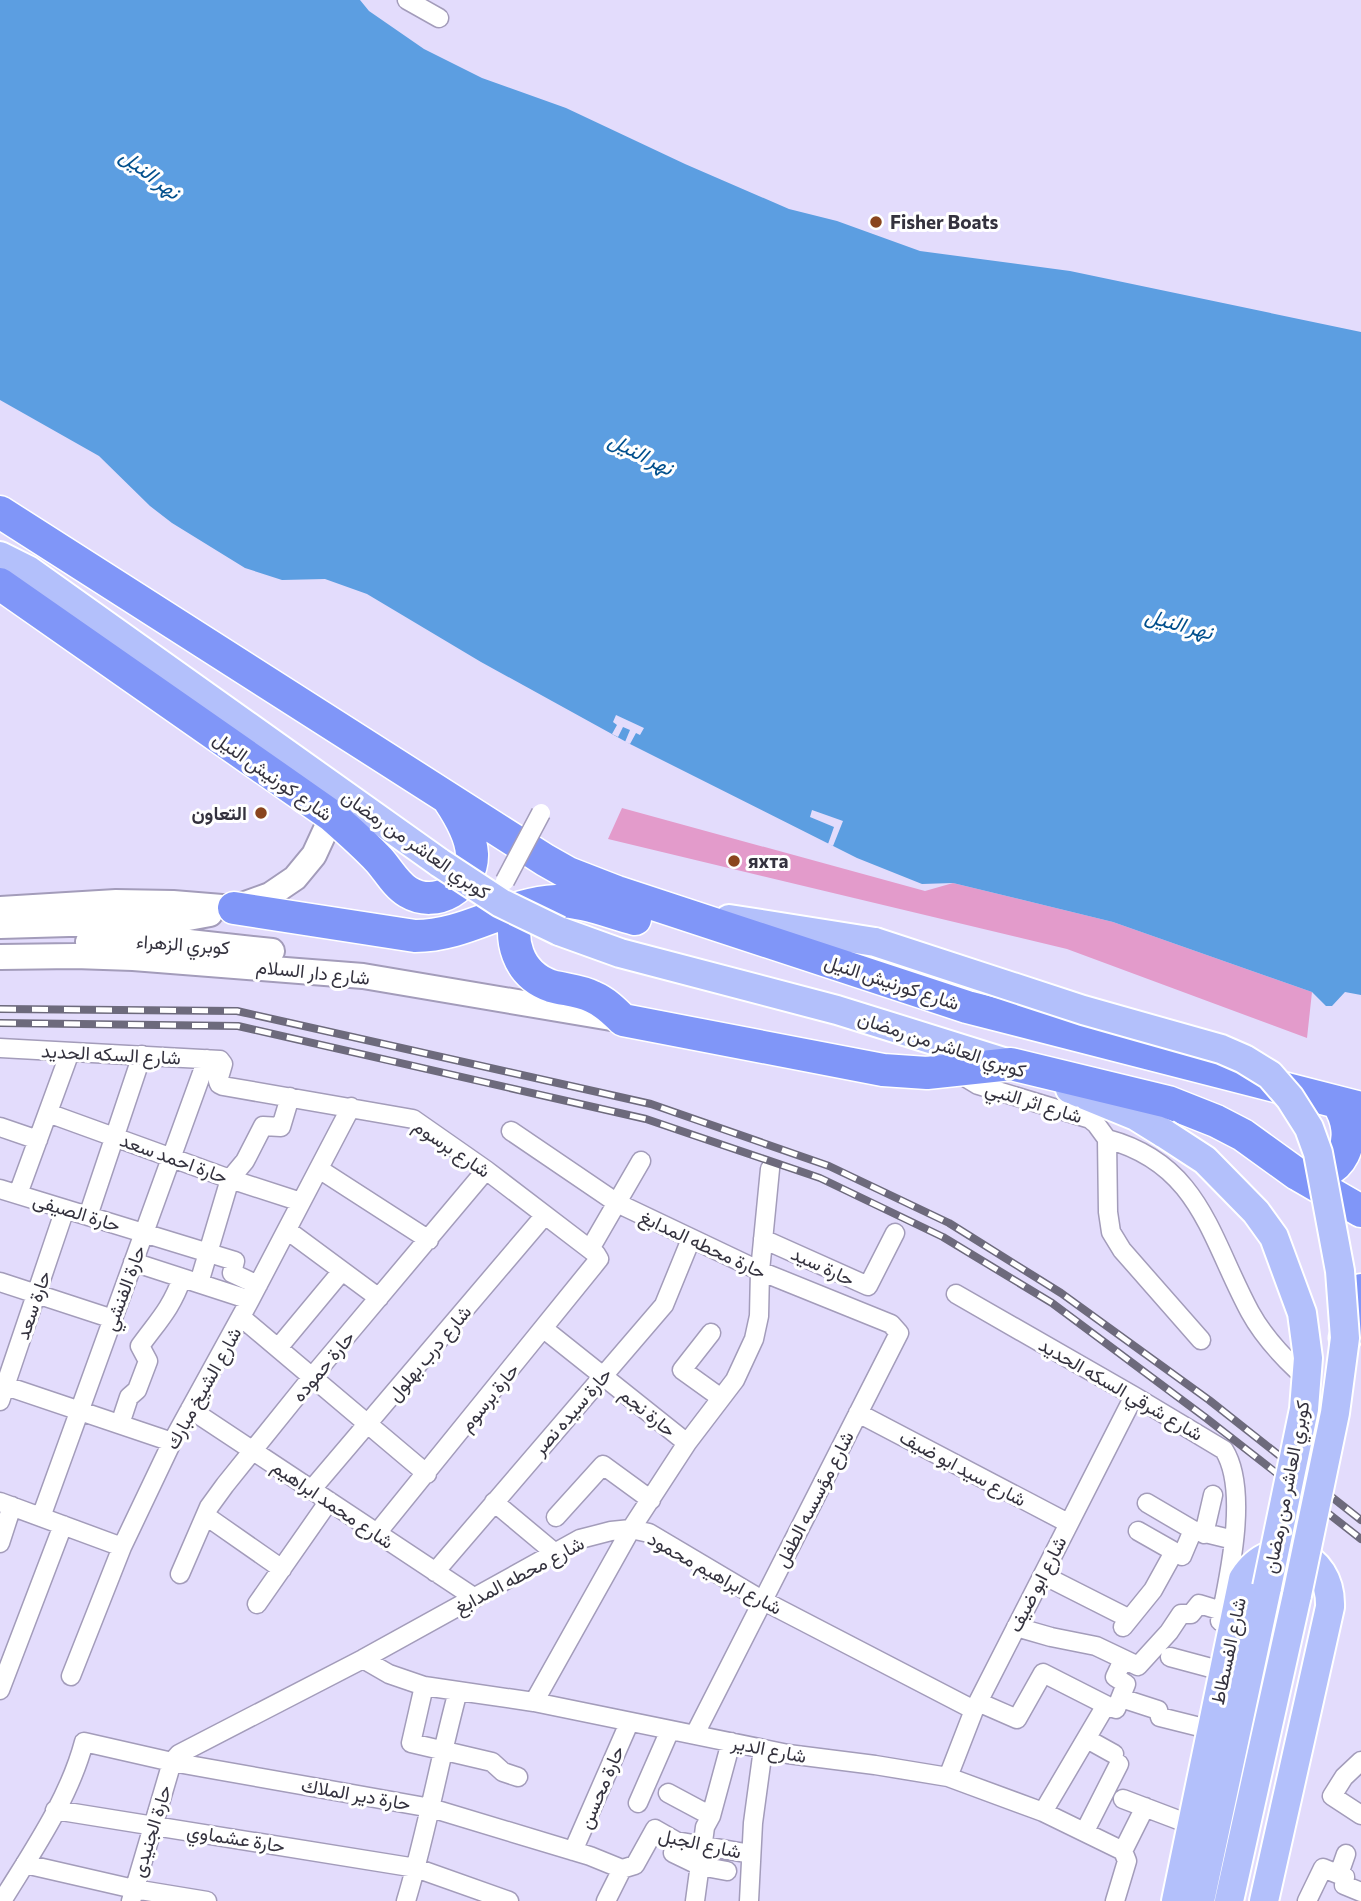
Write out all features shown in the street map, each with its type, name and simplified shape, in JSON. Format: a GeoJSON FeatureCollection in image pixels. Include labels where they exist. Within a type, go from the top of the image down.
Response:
{"type":"FeatureCollection","features":[{"type":"Feature","properties":{"kind":"highway","name":"شارع كورنيش النيل"},"geometry":{"type":"LineString","coordinates":[[0,512],[568,873],[617,892],[967,1007],[1349,1105]]}},
{"type":"Feature","properties":{"kind":"highway","name":"شارع كورنيش النيل"},"geometry":{"type":"LineString","coordinates":[[0,584],[332,816],[364,845],[401,888],[416,896],[433,898],[450,893],[463,881],[471,865],[468,838],[447,796]]}},
{"type":"Feature","properties":{"kind":"highway"},"geometry":{"type":"LineString","coordinates":[[234,908],[415,936],[453,932],[542,902],[579,903],[701,939],[733,940],[755,936]]}},
{"type":"Feature","properties":{"kind":"highway"},"geometry":{"type":"LineString","coordinates":[[518,909],[514,920],[514,943],[517,954],[529,972],[545,984],[594,997],[624,1020],[883,1070],[927,1073],[1011,1064],[1168,1102],[1243,1135],[1297,1174],[1361,1211]]}},
{"type":"Feature","properties":{"kind":"highway"},"geometry":{"type":"LineString","coordinates":[[1297,1174],[1325,1173],[1346,1154],[1350,1146],[1351,1127],[1343,1109],[1349,1105]]}},
{"type":"Feature","properties":{"kind":"highway"},"geometry":{"type":"LineString","coordinates":[[1345,1338],[1361,1290]]}},
{"type":"Feature","properties":{"kind":"main road","name":"كوبري العاشر من رمضان"},"geometry":{"type":"LineString","coordinates":[[0,556],[28,570],[429,855],[501,903],[559,931],[609,949],[837,1010],[1011,1064],[1136,1116],[1205,1160],[1256,1212],[1274,1237],[1302,1313],[1308,1358],[1304,1409],[1200,1901]]}},
{"type":"Feature","properties":{"kind":"main road"},"geometry":{"type":"LineString","coordinates":[[0,909],[116,902],[234,908],[270,895],[295,877],[314,855],[332,816]]}},
{"type":"Feature","properties":{"kind":"main road","name":"كوبري الزهراء"},"geometry":{"type":"LineString","coordinates":[[0,926],[172,921],[234,908]]}},
{"type":"Feature","properties":{"kind":"main road","name":"كوبري العاشر من رمضان"},"geometry":{"type":"LineString","coordinates":[[672,909],[875,942],[1083,1010],[1221,1049],[1270,1075],[1290,1098],[1309,1128],[1318,1153],[1340,1271],[1345,1338],[1335,1413],[1228,1901]]}},
{"type":"Feature","properties":{"kind":"main road","name":"كوبري الزهراء"},"geometry":{"type":"LineString","coordinates":[[0,945],[140,940],[256,949],[311,958],[363,976]]}},
{"type":"Feature","properties":{"kind":"main road","name":"شارع دار السلام"},"geometry":{"type":"LineString","coordinates":[[0,957],[133,958],[363,976],[624,1020]]}},
{"type":"Feature","properties":{"kind":"main road","name":"شارع الفسطاط"},"geometry":{"type":"LineString","coordinates":[[1177,1891],[1243,1579],[1258,1561],[1269,1555],[1293,1553],[1304,1557],[1322,1572],[1330,1595],[1330,1607],[1264,1901]]}},
{"type":"Feature","properties":{"kind":"street"},"geometry":{"type":"LineString","coordinates":[[407,0],[439,18]]}},
{"type":"Feature","properties":{"kind":"street"},"geometry":{"type":"LineString","coordinates":[[505,881],[541,813]]}},
{"type":"Feature","properties":{"kind":"street","name":"شارع السكه الحديد"},"geometry":{"type":"LineString","coordinates":[[0,1048],[215,1060]]}},
{"type":"Feature","properties":{"kind":"street"},"geometry":{"type":"LineString","coordinates":[[18,1194],[70,1052]]}},
{"type":"Feature","properties":{"kind":"street"},"geometry":{"type":"LineString","coordinates":[[88,1216],[142,1055]]}},
{"type":"Feature","properties":{"kind":"street","name":"شارع برسوم"},"geometry":{"type":"LineString","coordinates":[[215,1060],[219,1084],[413,1119],[486,1170],[594,1254]]}},
{"type":"Feature","properties":{"kind":"street","name":"حارة الفنشي"},"geometry":{"type":"LineString","coordinates":[[41,1517],[172,1158],[215,1060]]}},
{"type":"Feature","properties":{"kind":"street","name":"شارع اثر النبي"},"geometry":{"type":"LineString","coordinates":[[955,1071],[978,1085],[1090,1119],[1107,1139]]}},
{"type":"Feature","properties":{"kind":"street"},"geometry":{"type":"LineString","coordinates":[[120,1424],[129,1397],[137,1391],[148,1361],[141,1346],[190,1280],[207,1252],[230,1179],[245,1161],[263,1126],[281,1127],[289,1097]]}},
{"type":"Feature","properties":{"kind":"street","name":"شارع الشيخ مبارك"},"geometry":{"type":"LineString","coordinates":[[71,1676],[122,1547],[172,1442],[351,1107]]}},
{"type":"Feature","properties":{"kind":"street","name":"حارة احمد سعد"},"geometry":{"type":"LineString","coordinates":[[48,1113],[301,1202]]}},
{"type":"Feature","properties":{"kind":"street"},"geometry":{"type":"LineString","coordinates":[[0,1127],[38,1139]]}},
{"type":"Feature","properties":{"kind":"street","name":"حارة محطه المدابغ"},"geometry":{"type":"LineString","coordinates":[[511,1131],[617,1203],[760,1271],[891,1324],[899,1333],[898,1340]]}},
{"type":"Feature","properties":{"kind":"street"},"geometry":{"type":"LineString","coordinates":[[1201,1340],[1122,1250],[1111,1232],[1108,1212],[1107,1139],[1151,1157],[1185,1186],[1201,1210],[1251,1313],[1272,1344],[1297,1370]]}},
{"type":"Feature","properties":{"kind":"street","name":"حارة برسوم"},"geometry":{"type":"LineString","coordinates":[[377,1533],[544,1329],[594,1254],[617,1203],[641,1161]]}},
{"type":"Feature","properties":{"kind":"street"},"geometry":{"type":"LineString","coordinates":[[319,1169],[429,1240]]}},
{"type":"Feature","properties":{"kind":"street"},"geometry":{"type":"LineString","coordinates":[[631,1530],[687,1443],[735,1380],[754,1339],[761,1294],[760,1271],[770,1169]]}},
{"type":"Feature","properties":{"kind":"street","name":"حارة حموده"},"geometry":{"type":"LineString","coordinates":[[180,1574],[209,1507],[312,1377],[486,1170]]}},
{"type":"Feature","properties":{"kind":"street","name":"حارة الصيفى"},"geometry":{"type":"LineString","coordinates":[[0,1189],[235,1261],[232,1273],[254,1292]]}},
{"type":"Feature","properties":{"kind":"street","name":"حارة سعد"},"geometry":{"type":"LineString","coordinates":[[2,1391],[65,1209]]}},
{"type":"Feature","properties":{"kind":"street","name":"شارع درب بهلول"},"geometry":{"type":"LineString","coordinates":[[312,1489],[545,1215]]}},
{"type":"Feature","properties":{"kind":"street"},"geometry":{"type":"LineString","coordinates":[[287,1230],[379,1298]]}},
{"type":"Feature","properties":{"kind":"street","name":"حارة سيد"},"geometry":{"type":"LineString","coordinates":[[763,1238],[868,1286],[895,1233]]}},
{"type":"Feature","properties":{"kind":"street","name":"حارة سيده نصر"},"geometry":{"type":"LineString","coordinates":[[435,1572],[667,1301],[691,1239]]}},
{"type":"Feature","properties":{"kind":"street"},"geometry":{"type":"LineString","coordinates":[[133,1262],[190,1280],[254,1292]]}},
{"type":"Feature","properties":{"kind":"street"},"geometry":{"type":"LineString","coordinates":[[278,1348],[342,1271]]}},
{"type":"Feature","properties":{"kind":"street"},"geometry":{"type":"LineString","coordinates":[[0,1282],[113,1319]]}},
{"type":"Feature","properties":{"kind":"street","name":"شارع شرقي السكه الحديد"},"geometry":{"type":"LineString","coordinates":[[956,1294],[1224,1450],[1231,1464],[1236,1517],[1234,1540],[1174,1851],[1177,1891]]}},
{"type":"Feature","properties":{"kind":"street"},"geometry":{"type":"LineString","coordinates":[[241,1317],[427,1474]]}},
{"type":"Feature","properties":{"kind":"street","name":"حارة نجم"},"geometry":{"type":"LineString","coordinates":[[544,1329],[687,1443]]}},
{"type":"Feature","properties":{"kind":"street"},"geometry":{"type":"LineString","coordinates":[[711,1333],[682,1370],[721,1398]]}},
{"type":"Feature","properties":{"kind":"street","name":"شارع مؤسسه الطفل"},"geometry":{"type":"LineString","coordinates":[[695,1734],[858,1413],[898,1340]]}},
{"type":"Feature","properties":{"kind":"street"},"geometry":{"type":"LineString","coordinates":[[2,1391],[79,1411],[172,1442]]}},
{"type":"Feature","properties":{"kind":"street","name":"شارع ابو ضيف"},"geometry":{"type":"LineString","coordinates":[[948,1777],[976,1706],[1134,1396]]}},
{"type":"Feature","properties":{"kind":"street","name":"شارع محمد ابراهيم"},"geometry":{"type":"LineString","coordinates":[[190,1409],[475,1598]]}},
{"type":"Feature","properties":{"kind":"street","name":"شارع سيد ابو ضيف"},"geometry":{"type":"LineString","coordinates":[[858,1413],[1068,1522]]}},
{"type":"Feature","properties":{"kind":"street"},"geometry":{"type":"LineString","coordinates":[[556,1517],[603,1465],[651,1500]]}},
{"type":"Feature","properties":{"kind":"street"},"geometry":{"type":"LineString","coordinates":[[1138,1531],[1153,1550],[1174,1552],[1182,1556],[1198,1532],[1213,1495]]}},
{"type":"Feature","properties":{"kind":"street"},"geometry":{"type":"LineString","coordinates":[[257,1604],[329,1501]]}},
{"type":"Feature","properties":{"kind":"street"},"geometry":{"type":"LineString","coordinates":[[495,1502],[555,1553]]}},
{"type":"Feature","properties":{"kind":"street"},"geometry":{"type":"LineString","coordinates":[[1147,1503],[1198,1532],[1234,1540]]}},
{"type":"Feature","properties":{"kind":"street"},"geometry":{"type":"LineString","coordinates":[[0,1543],[6,1504],[122,1547]]}},
{"type":"Feature","properties":{"kind":"street"},"geometry":{"type":"LineString","coordinates":[[206,1516],[282,1569]]}},
{"type":"Feature","properties":{"kind":"street"},"geometry":{"type":"LineString","coordinates":[[0,1690],[63,1525]]}},
{"type":"Feature","properties":{"kind":"street","name":"شارع ابراهيم محمود"},"geometry":{"type":"LineString","coordinates":[[534,1702],[631,1530],[649,1533],[762,1600],[976,1706],[1017,1719],[1043,1673],[1114,1702]]}},
{"type":"Feature","properties":{"kind":"street","name":"شارع محطه المدابغ"},"geometry":{"type":"LineString","coordinates":[[172,1762],[187,1748],[363,1659],[580,1539],[611,1531],[631,1530]]}},
{"type":"Feature","properties":{"kind":"street"},"geometry":{"type":"LineString","coordinates":[[1043,1574],[1125,1622],[1153,1590],[1174,1552]]}},
{"type":"Feature","properties":{"kind":"street"},"geometry":{"type":"LineString","coordinates":[[1016,1627],[1096,1646],[1138,1666],[1181,1614],[1191,1614],[1199,1604],[1222,1611]]}},
{"type":"Feature","properties":{"kind":"street"},"geometry":{"type":"LineString","coordinates":[[1170,1657],[1211,1668]]}},
{"type":"Feature","properties":{"kind":"street","name":"شارع الدير"},"geometry":{"type":"LineString","coordinates":[[363,1659],[389,1674],[424,1686],[534,1702],[763,1749],[948,1777],[1043,1812],[1123,1851]]}},
{"type":"Feature","properties":{"kind":"street"},"geometry":{"type":"LineString","coordinates":[[1043,1812],[1087,1739],[1126,1684],[1115,1677],[1124,1660]]}},
{"type":"Feature","properties":{"kind":"street"},"geometry":{"type":"LineString","coordinates":[[424,1686],[411,1742],[414,1745],[492,1762],[503,1772],[518,1777]]}},
{"type":"Feature","properties":{"kind":"street"},"geometry":{"type":"LineString","coordinates":[[406,1901],[458,1691]]}},
{"type":"Feature","properties":{"kind":"street"},"geometry":{"type":"LineString","coordinates":[[1114,1702],[1158,1710],[1160,1717],[1200,1727]]}},
{"type":"Feature","properties":{"kind":"street","name":"حارة محسن"},"geometry":{"type":"LineString","coordinates":[[573,1851],[629,1723]]}},
{"type":"Feature","properties":{"kind":"street"},"geometry":{"type":"LineString","coordinates":[[638,1803],[670,1730]]}},
{"type":"Feature","properties":{"kind":"street"},"geometry":{"type":"LineString","coordinates":[[1085,1831],[1116,1759],[1087,1739]]}},
{"type":"Feature","properties":{"kind":"street","name":"حارة دير الملاك"},"geometry":{"type":"LineString","coordinates":[[55,1810],[78,1764],[84,1742],[172,1762],[431,1808],[573,1851],[622,1869]]}},
{"type":"Feature","properties":{"kind":"street"},"geometry":{"type":"LineString","coordinates":[[695,1901],[705,1827],[711,1816],[731,1742]]}},
{"type":"Feature","properties":{"kind":"street"},"geometry":{"type":"LineString","coordinates":[[749,1901],[751,1854],[763,1749]]}},
{"type":"Feature","properties":{"kind":"street"},"geometry":{"type":"LineString","coordinates":[[1361,1761],[1344,1777],[1332,1796],[1361,1815]]}},
{"type":"Feature","properties":{"kind":"street","name":"حارة الجنيدى"},"geometry":{"type":"LineString","coordinates":[[133,1895],[172,1762]]}},
{"type":"Feature","properties":{"kind":"street"},"geometry":{"type":"LineString","coordinates":[[668,1793],[711,1816]]}},
{"type":"Feature","properties":{"kind":"street"},"geometry":{"type":"LineString","coordinates":[[1123,1799],[1181,1821]]}},
{"type":"Feature","properties":{"kind":"street"},"geometry":{"type":"LineString","coordinates":[[1117,1898],[1127,1861],[1123,1851],[1145,1807]]}},
{"type":"Feature","properties":{"kind":"street"},"geometry":{"type":"LineString","coordinates":[[2,1901],[55,1810]]}},
{"type":"Feature","properties":{"kind":"street","name":"حارة عشماوي"},"geometry":{"type":"LineString","coordinates":[[55,1810],[416,1868],[509,1901]]}},
{"type":"Feature","properties":{"kind":"street","name":"شارع الجبل"},"geometry":{"type":"LineString","coordinates":[[610,1899],[622,1869],[635,1865],[655,1829],[677,1841],[751,1854]]}},
{"type":"Feature","properties":{"kind":"street"},"geometry":{"type":"LineString","coordinates":[[677,1841],[672,1853],[699,1866],[727,1871]]}},
{"type":"Feature","properties":{"kind":"street"},"geometry":{"type":"LineString","coordinates":[[1339,1874],[1346,1854]]}},
{"type":"Feature","properties":{"kind":"street"},"geometry":{"type":"LineString","coordinates":[[25,1864],[133,1895],[207,1901]]}},
{"type":"Feature","properties":{"kind":"street"},"geometry":{"type":"LineString","coordinates":[[1307,1901],[1324,1868],[1347,1878],[1344,1885],[1361,1892]]}},
{"type":"Feature","properties":{"kind":"shaded area"},"geometry":{"type":"Polygon","coordinates":[[[622,808],[925,891],[953,883],[1113,922],[1312,992],[1307,1038],[1067,949],[608,839],[622,808]]]}},
{"type":"Feature","properties":{"kind":"water","name":"نهر النيل"},"geometry":{"type":"Polygon","coordinates":[[[0,0],[360,0],[369,11],[424,49],[482,78],[566,108],[789,209],[837,221],[920,251],[1070,271],[1361,332],[1361,995],[1345,992],[1332,1006],[1326,1006],[1312,992],[1113,922],[953,883],[922,884],[857,858],[630,744],[481,662],[367,594],[325,579],[282,580],[245,568],[172,523],[150,506],[99,456],[0,400],[0,0]]]}},
{"type":"Feature","properties":{"kind":"pier"},"geometry":{"type":"Polygon","coordinates":[[[616,715],[644,728],[640,735],[636,733],[630,744],[625,742],[630,730],[623,727],[618,737],[612,734],[617,725],[613,722],[616,715]]]}},
{"type":"Feature","properties":{"kind":"pier"},"geometry":{"type":"Polygon","coordinates":[[[812,810],[843,821],[833,846],[828,844],[834,827],[810,817],[812,810]]]}},
{"type":"Feature","properties":{"kind":"railway"},"geometry":{"type":"LineString","coordinates":[[0,1009],[237,1011],[651,1104],[829,1166],[949,1223],[1061,1293],[1209,1400],[1361,1520]]}},
{"type":"Feature","properties":{"kind":"railway"},"geometry":{"type":"LineString","coordinates":[[0,1023],[238,1026],[646,1119],[820,1178],[943,1237],[1052,1303],[1361,1539]]}},
{"type":"Feature","properties":{"kind":"place","name":"Fisher Boats"},"geometry":{"type":"Point","coordinates":[876,222]}},
{"type":"Feature","properties":{"kind":"place","name":"التعاون"},"geometry":{"type":"Point","coordinates":[261,813]}},
{"type":"Feature","properties":{"kind":"place","name":"яхта"},"geometry":{"type":"Point","coordinates":[734,861]}}]}
